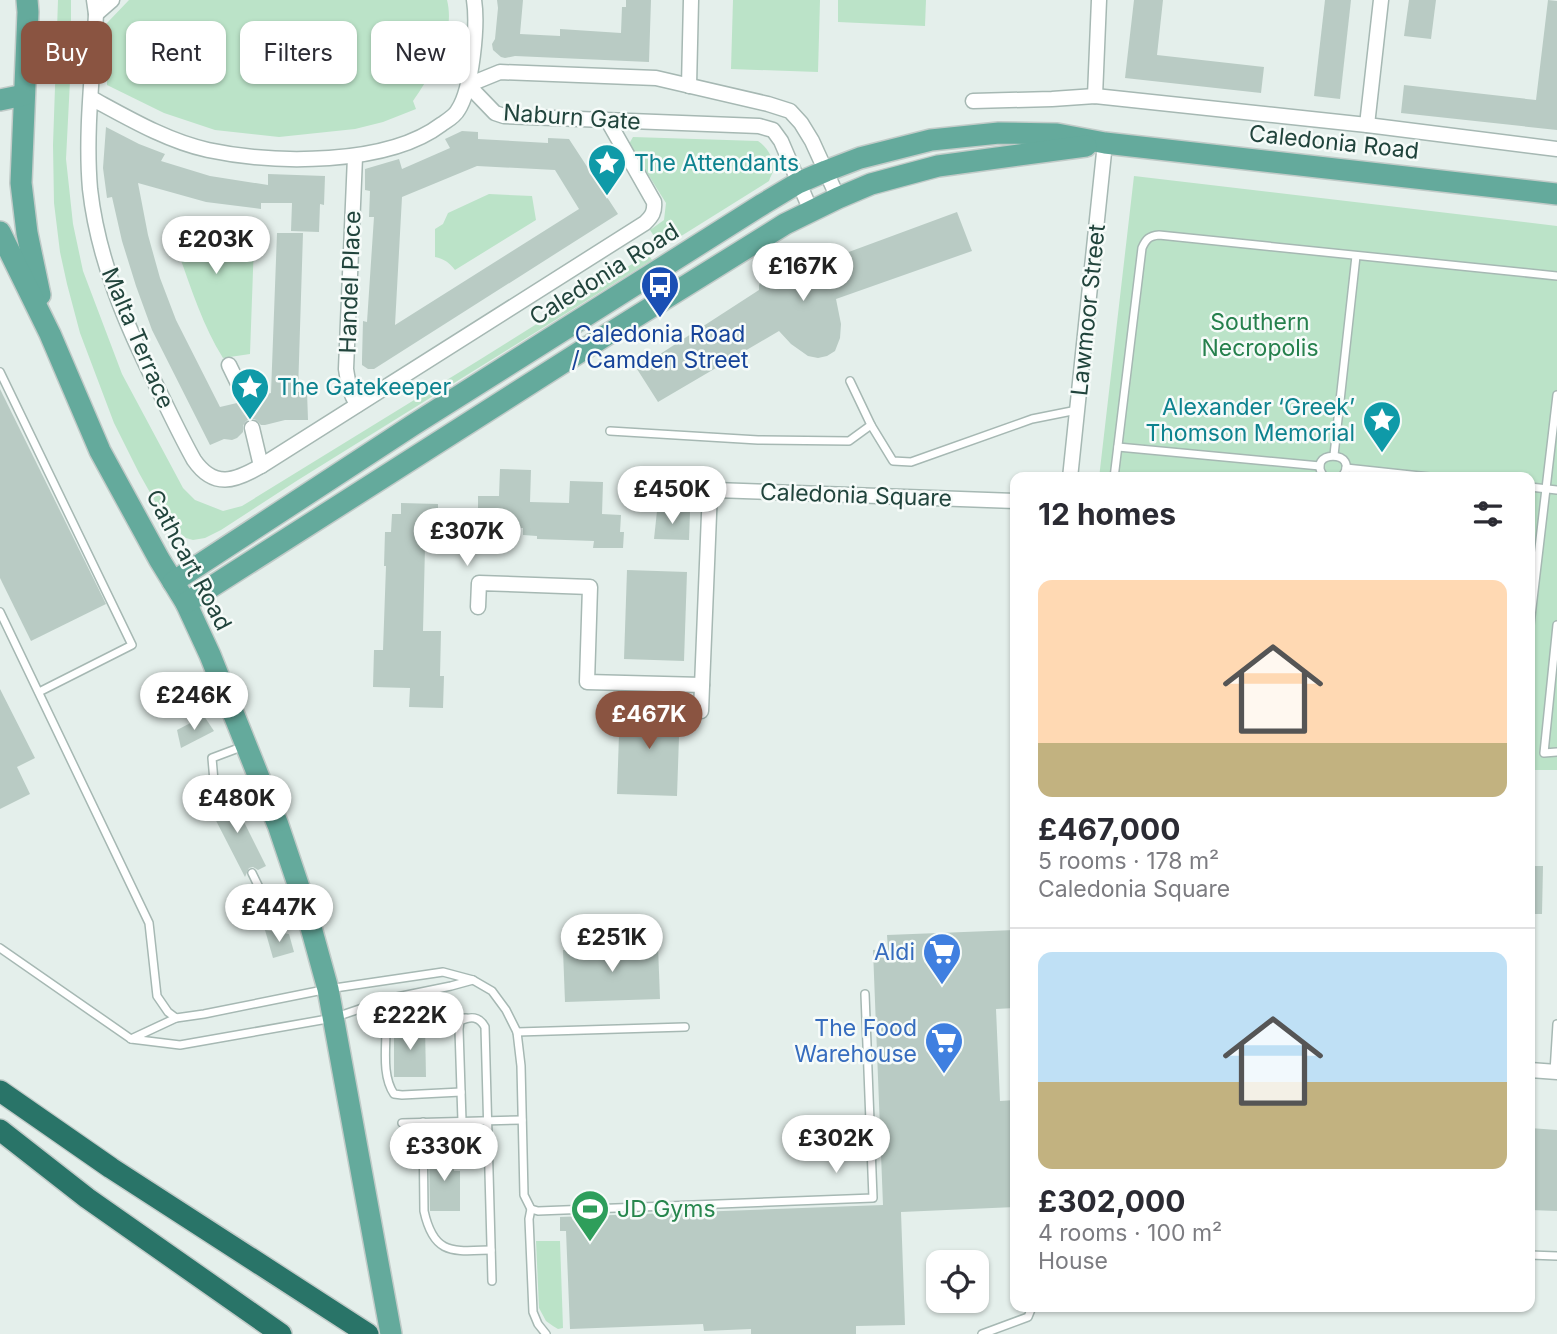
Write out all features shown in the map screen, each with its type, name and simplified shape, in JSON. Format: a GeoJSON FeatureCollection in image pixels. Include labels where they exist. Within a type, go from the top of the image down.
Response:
{"type":"FeatureCollection","features":[{"type":"Feature","properties":{"kind":"highway"},"geometry":{"type":"LineString","coordinates":[[0,1091],[111,1168],[368,1334]]}},
{"type":"Feature","properties":{"kind":"highway"},"geometry":{"type":"LineString","coordinates":[[0,1130],[88,1198],[281,1334]]}},
{"type":"Feature","properties":{"kind":"main road"},"geometry":{"type":"LineString","coordinates":[[27,0],[21,183],[33,264],[50,334]]}},
{"type":"Feature","properties":{"kind":"main road"},"geometry":{"type":"LineString","coordinates":[[0,100],[24,95]]}},
{"type":"Feature","properties":{"kind":"main road","name":"Caledonia Road"},"geometry":{"type":"LineString","coordinates":[[173,582],[436,411],[799,183],[860,158],[931,140],[999,133],[1056,134],[1105,143],[1557,194]]}},
{"type":"Feature","properties":{"kind":"main road","name":"Caledonia Road"},"geometry":{"type":"LineString","coordinates":[[186,603],[673,293],[811,211],[871,184],[938,166],[1105,143]]}},
{"type":"Feature","properties":{"kind":"main road","name":"Cathcart Road"},"geometry":{"type":"LineString","coordinates":[[0,232],[50,334],[100,451],[186,603],[210,655],[278,825],[308,916],[328,989],[391,1334]]}},
{"type":"Feature","properties":{"kind":"street"},"geometry":{"type":"LineString","coordinates":[[95,7],[112,0]]}},
{"type":"Feature","properties":{"kind":"street"},"geometry":{"type":"LineString","coordinates":[[91,98],[156,131],[208,150],[284,159],[355,157],[402,144],[432,132],[459,110],[468,85],[476,12],[474,0]]}},
{"type":"Feature","properties":{"kind":"street"},"geometry":{"type":"LineString","coordinates":[[689,86],[691,0]]}},
{"type":"Feature","properties":{"kind":"street"},"geometry":{"type":"LineString","coordinates":[[1095,96],[1100,0]]}},
{"type":"Feature","properties":{"kind":"street"},"geometry":{"type":"LineString","coordinates":[[1367,125],[1381,0]]}},
{"type":"Feature","properties":{"kind":"street","name":"Malta Terrace"},"geometry":{"type":"LineString","coordinates":[[95,7],[88,133],[90,188],[98,235],[115,293],[132,336],[199,467],[216,479],[237,479],[261,466]]}},
{"type":"Feature","properties":{"kind":"street","name":"Naburn Gate"},"geometry":{"type":"LineString","coordinates":[[811,211],[781,141],[773,131],[759,126],[504,116],[495,113],[468,85],[500,72],[656,78],[768,104],[790,111],[801,123],[838,198]]}},
{"type":"Feature","properties":{"kind":"street"},"geometry":{"type":"LineString","coordinates":[[973,101],[1095,96],[1367,125],[1557,149]]}},
{"type":"Feature","properties":{"kind":"street"},"geometry":{"type":"LineString","coordinates":[[251,428],[261,466],[645,223],[653,215],[654,202],[607,121]]}},
{"type":"Feature","properties":{"kind":"street","name":"Lawmoor Street"},"geometry":{"type":"LineString","coordinates":[[1071,472],[1105,143]]}},
{"type":"Feature","properties":{"kind":"street","name":"Handel Place"},"geometry":{"type":"LineString","coordinates":[[355,157],[346,369],[348,384],[357,405]]}},
{"type":"Feature","properties":{"kind":"street"},"geometry":{"type":"LineString","coordinates":[[229,365],[246,400]]}},
{"type":"Feature","properties":{"kind":"street","name":"Caledonia Square"},"geometry":{"type":"LineString","coordinates":[[632,487],[1010,501]]}},
{"type":"Feature","properties":{"kind":"street"},"geometry":{"type":"LineString","coordinates":[[701,711],[709,490]]}},
{"type":"Feature","properties":{"kind":"street"},"geometry":{"type":"LineString","coordinates":[[478,607],[479,583],[590,587],[587,682],[702,685]]}},
{"type":"Feature","properties":{"kind":"street"},"geometry":{"type":"LineString","coordinates":[[1535,1070],[1556,1072]]}},
{"type":"Feature","properties":{"kind":"lane"},"geometry":{"type":"LineString","coordinates":[[1115,472],[1142,248],[1147,238],[1159,234],[1557,276]]}},
{"type":"Feature","properties":{"kind":"lane"},"geometry":{"type":"LineString","coordinates":[[1334,455],[1356,256]]}},
{"type":"Feature","properties":{"kind":"lane"},"geometry":{"type":"LineString","coordinates":[[0,372],[132,645],[39,692]]}},
{"type":"Feature","properties":{"kind":"lane"},"geometry":{"type":"LineString","coordinates":[[850,381],[871,425],[893,460],[911,462],[1032,419],[1078,410]]}},
{"type":"Feature","properties":{"kind":"lane"},"geometry":{"type":"LineString","coordinates":[[1535,579],[1557,395]]}},
{"type":"Feature","properties":{"kind":"lane"},"geometry":{"type":"LineString","coordinates":[[610,431],[758,440],[849,441],[871,425]]}},
{"type":"Feature","properties":{"kind":"lane"},"geometry":{"type":"LineString","coordinates":[[1118,447],[1320,466]]}},
{"type":"Feature","properties":{"kind":"lane"},"geometry":{"type":"LineString","coordinates":[[1322,472],[1320,466],[1325,457],[1334,455],[1342,458],[1346,468],[1344,472]]}},
{"type":"Feature","properties":{"kind":"lane"},"geometry":{"type":"LineString","coordinates":[[1346,468],[1383,472]]}},
{"type":"Feature","properties":{"kind":"lane"},"geometry":{"type":"LineString","coordinates":[[1535,487],[1557,490]]}},
{"type":"Feature","properties":{"kind":"lane"},"geometry":{"type":"LineString","coordinates":[[0,612],[3,626],[39,692],[149,923],[157,996],[168,1013],[176,1018]]}},
{"type":"Feature","properties":{"kind":"lane"},"geometry":{"type":"LineString","coordinates":[[1557,625],[1544,753],[1557,752]]}},
{"type":"Feature","properties":{"kind":"lane"},"geometry":{"type":"LineString","coordinates":[[218,800],[212,758],[246,745]]}},
{"type":"Feature","properties":{"kind":"lane"},"geometry":{"type":"LineString","coordinates":[[253,873],[270,910],[308,916]]}},
{"type":"Feature","properties":{"kind":"lane"},"geometry":{"type":"LineString","coordinates":[[0,948],[131,1039],[180,1045],[333,1018],[392,998],[474,979]]}},
{"type":"Feature","properties":{"kind":"lane"},"geometry":{"type":"LineString","coordinates":[[131,1039],[176,1018],[328,989],[443,972],[474,979],[492,991],[517,1032],[521,1066],[524,1195],[531,1209],[529,1219],[533,1312],[546,1334]]}},
{"type":"Feature","properties":{"kind":"lane"},"geometry":{"type":"LineString","coordinates":[[531,1209],[538,1211],[873,1198],[865,994]]}},
{"type":"Feature","properties":{"kind":"lane"},"geometry":{"type":"LineString","coordinates":[[462,1121],[459,1029],[460,1021],[468,1018]]}},
{"type":"Feature","properties":{"kind":"lane"},"geometry":{"type":"LineString","coordinates":[[461,1092],[394,1094],[387,1077],[386,1030],[391,1023],[477,1018],[485,1027],[492,1282]]}},
{"type":"Feature","properties":{"kind":"lane"},"geometry":{"type":"LineString","coordinates":[[1556,1072],[1557,1024]]}},
{"type":"Feature","properties":{"kind":"lane"},"geometry":{"type":"LineString","coordinates":[[517,1032],[685,1027]]}},
{"type":"Feature","properties":{"kind":"lane"},"geometry":{"type":"LineString","coordinates":[[401,1123],[522,1120]]}},
{"type":"Feature","properties":{"kind":"lane"},"geometry":{"type":"LineString","coordinates":[[423,1122],[424,1211],[433,1238],[453,1251],[491,1250]]}},
{"type":"Feature","properties":{"kind":"lane"},"geometry":{"type":"LineString","coordinates":[[1535,1255],[1557,1256]]}},
{"type":"Feature","properties":{"kind":"lane"},"geometry":{"type":"LineString","coordinates":[[982,1334],[1028,1317],[1030,1312]]}},
{"type":"Feature","properties":{"kind":"green space"},"geometry":{"type":"Polygon","coordinates":[[[58,0],[71,0],[71,21],[57,21],[58,0]]]}},
{"type":"Feature","properties":{"kind":"green space"},"geometry":{"type":"Polygon","coordinates":[[[129,0],[447,0],[449,14],[448,21],[371,21],[371,84],[424,84],[413,101],[416,109],[355,129],[279,137],[215,130],[164,113],[107,85],[112,84],[112,21],[109,21],[129,0]]]}},
{"type":"Feature","properties":{"kind":"green space"},"geometry":{"type":"Polygon","coordinates":[[[733,0],[820,0],[818,72],[731,69],[733,0]]]}},
{"type":"Feature","properties":{"kind":"green space"},"geometry":{"type":"Polygon","coordinates":[[[838,0],[926,0],[925,26],[838,22],[838,0]]]}},
{"type":"Feature","properties":{"kind":"green space"},"geometry":{"type":"Polygon","coordinates":[[[55,84],[70,84],[66,159],[73,224],[83,271],[122,374],[183,488],[195,500],[223,511],[242,506],[648,254],[652,260],[221,530],[205,538],[193,540],[186,538],[166,521],[139,473],[114,423],[80,333],[60,252],[54,203],[55,84]]]}},
{"type":"Feature","properties":{"kind":"green space"},"geometry":{"type":"Polygon","coordinates":[[[633,137],[758,141],[769,153],[774,169],[769,181],[662,248],[650,230],[664,220],[666,203],[629,144],[633,137]]]}},
{"type":"Feature","properties":{"kind":"green space","name":"Southern Necropolis"},"geometry":{"type":"Polygon","coordinates":[[[1134,176],[1557,226],[1557,770],[1535,770],[1535,472],[1100,472],[1134,176]]]}},
{"type":"Feature","properties":{"kind":"green space"},"geometry":{"type":"Polygon","coordinates":[[[489,194],[532,196],[536,220],[455,270],[446,261],[435,257],[435,229],[443,224],[448,213],[489,194]]]}},
{"type":"Feature","properties":{"kind":"green space"},"geometry":{"type":"Polygon","coordinates":[[[196,234],[254,243],[250,354],[223,358],[203,320],[178,252],[185,239],[196,234]]]}},
{"type":"Feature","properties":{"kind":"green space"},"geometry":{"type":"Polygon","coordinates":[[[536,1241],[560,1241],[563,1328],[558,1329],[546,1321],[539,1308],[536,1241]]]}},
{"type":"Feature","properties":{"kind":"building"},"geometry":{"type":"Polygon","coordinates":[[[497,0],[523,0],[520,34],[560,36],[560,29],[621,33],[622,7],[626,7],[626,0],[651,0],[649,62],[501,57],[493,50],[492,44],[495,39],[497,0]]]}},
{"type":"Feature","properties":{"kind":"building"},"geometry":{"type":"Polygon","coordinates":[[[1134,0],[1163,0],[1157,55],[1264,67],[1261,93],[1125,78],[1134,0]]]}},
{"type":"Feature","properties":{"kind":"building"},"geometry":{"type":"Polygon","coordinates":[[[1325,0],[1351,0],[1340,99],[1314,96],[1325,0]]]}},
{"type":"Feature","properties":{"kind":"building"},"geometry":{"type":"Polygon","coordinates":[[[1409,0],[1436,0],[1431,39],[1404,36],[1409,0]]]}},
{"type":"Feature","properties":{"kind":"building"},"geometry":{"type":"Polygon","coordinates":[[[1548,0],[1557,1],[1557,130],[1401,113],[1404,85],[1536,100],[1548,0]]]}},
{"type":"Feature","properties":{"kind":"building"},"geometry":{"type":"Polygon","coordinates":[[[106,127],[165,154],[161,161],[210,176],[268,185],[268,174],[325,176],[319,232],[291,231],[292,203],[261,203],[261,209],[206,202],[138,183],[160,278],[176,320],[220,407],[237,403],[241,408],[250,409],[254,405],[255,397],[271,393],[277,233],[303,233],[298,392],[307,391],[308,420],[285,420],[261,425],[255,419],[249,419],[237,438],[224,439],[210,445],[152,330],[122,241],[112,197],[107,198],[103,168],[106,127]]]}},
{"type":"Feature","properties":{"kind":"building"},"geometry":{"type":"Polygon","coordinates":[[[462,131],[478,132],[478,139],[548,143],[548,138],[569,139],[618,214],[374,369],[368,369],[362,365],[363,321],[367,322],[374,217],[369,217],[370,191],[365,190],[365,169],[399,159],[402,169],[450,148],[445,139],[462,131]],[[477,166],[402,197],[395,325],[579,209],[555,170],[477,166]]]}},
{"type":"Feature","properties":{"kind":"building"},"geometry":{"type":"Polygon","coordinates":[[[957,212],[972,251],[836,299],[841,324],[840,338],[835,351],[827,356],[808,356],[779,331],[658,402],[637,369],[759,290],[766,272],[787,260],[796,257],[819,263],[957,212]]]}},
{"type":"Feature","properties":{"kind":"building"},"geometry":{"type":"Polygon","coordinates":[[[0,389],[106,604],[31,641],[0,578],[0,389]]]}},
{"type":"Feature","properties":{"kind":"building"},"geometry":{"type":"Polygon","coordinates":[[[500,469],[531,470],[530,502],[569,503],[570,481],[603,482],[602,514],[621,515],[623,548],[593,548],[594,541],[537,539],[537,536],[523,535],[523,528],[464,527],[463,548],[425,547],[423,631],[441,631],[440,676],[444,676],[443,708],[409,707],[410,688],[373,687],[374,650],[383,650],[385,532],[391,532],[392,514],[401,514],[401,503],[438,504],[438,512],[478,513],[478,496],[499,496],[500,469]]]}},
{"type":"Feature","properties":{"kind":"building"},"geometry":{"type":"Polygon","coordinates":[[[657,511],[690,512],[689,540],[654,539],[657,511]]]}},
{"type":"Feature","properties":{"kind":"building"},"geometry":{"type":"Polygon","coordinates":[[[627,570],[687,572],[684,661],[624,659],[627,570]]]}},
{"type":"Feature","properties":{"kind":"building"},"geometry":{"type":"Polygon","coordinates":[[[0,689],[35,758],[17,767],[30,794],[0,809],[0,689]]]}},
{"type":"Feature","properties":{"kind":"building"},"geometry":{"type":"Polygon","coordinates":[[[620,705],[680,707],[677,796],[617,794],[620,705]]]}},
{"type":"Feature","properties":{"kind":"building"},"geometry":{"type":"Polygon","coordinates":[[[204,716],[214,731],[181,748],[177,730],[204,716]]]}},
{"type":"Feature","properties":{"kind":"building"},"geometry":{"type":"Polygon","coordinates":[[[230,794],[266,866],[258,870],[249,868],[245,877],[208,805],[221,805],[223,797],[230,794]]]}},
{"type":"Feature","properties":{"kind":"building"},"geometry":{"type":"Polygon","coordinates":[[[1535,866],[1543,866],[1542,914],[1535,914],[1535,866]]]}},
{"type":"Feature","properties":{"kind":"building"},"geometry":{"type":"Polygon","coordinates":[[[265,930],[289,934],[294,952],[273,958],[265,930]]]}},
{"type":"Feature","properties":{"kind":"building"},"geometry":{"type":"Polygon","coordinates":[[[1010,930],[1010,1008],[996,1009],[1000,1101],[1010,1100],[1010,1207],[901,1212],[905,1325],[856,1326],[856,1334],[751,1334],[751,1329],[704,1331],[703,1324],[570,1329],[566,1231],[560,1231],[560,1217],[883,1205],[873,950],[888,949],[887,935],[1010,930]]]}},
{"type":"Feature","properties":{"kind":"building"},"geometry":{"type":"Polygon","coordinates":[[[658,946],[660,999],[565,1002],[563,950],[658,946]]]}},
{"type":"Feature","properties":{"kind":"building"},"geometry":{"type":"Polygon","coordinates":[[[425,1027],[426,1077],[394,1077],[395,1028],[425,1027]]]}},
{"type":"Feature","properties":{"kind":"building"},"geometry":{"type":"Polygon","coordinates":[[[1535,1128],[1557,1130],[1557,1211],[1535,1210],[1535,1128]]]}},
{"type":"Feature","properties":{"kind":"building"},"geometry":{"type":"Polygon","coordinates":[[[429,1153],[453,1153],[454,1171],[460,1171],[460,1211],[430,1211],[429,1153]]]}},
{"type":"Feature","properties":{"kind":"tunnel"},"geometry":{"type":"LineString","coordinates":[[246,400],[252,428]]}},
{"type":"Feature","properties":{"kind":"place","name":"The Attendants"},"geometry":{"type":"Point","coordinates":[607,197]}},
{"type":"Feature","properties":{"kind":"place","name":"Caledonia Road / Camden Street"},"geometry":{"type":"Point","coordinates":[660,319]}},
{"type":"Feature","properties":{"kind":"place","name":"The Gatekeeper"},"geometry":{"type":"Point","coordinates":[250,421]}},
{"type":"Feature","properties":{"kind":"place","name":"Alexander ‘Greek’ Thomson Memorial"},"geometry":{"type":"Point","coordinates":[1382,454]}},
{"type":"Feature","properties":{"kind":"place","name":"Aldi"},"geometry":{"type":"Point","coordinates":[942,986]}},
{"type":"Feature","properties":{"kind":"place","name":"The Food Warehouse"},"geometry":{"type":"Point","coordinates":[944,1075]}},
{"type":"Feature","properties":{"kind":"place","name":"JD Gyms"},"geometry":{"type":"Point","coordinates":[590,1243]}}]}
